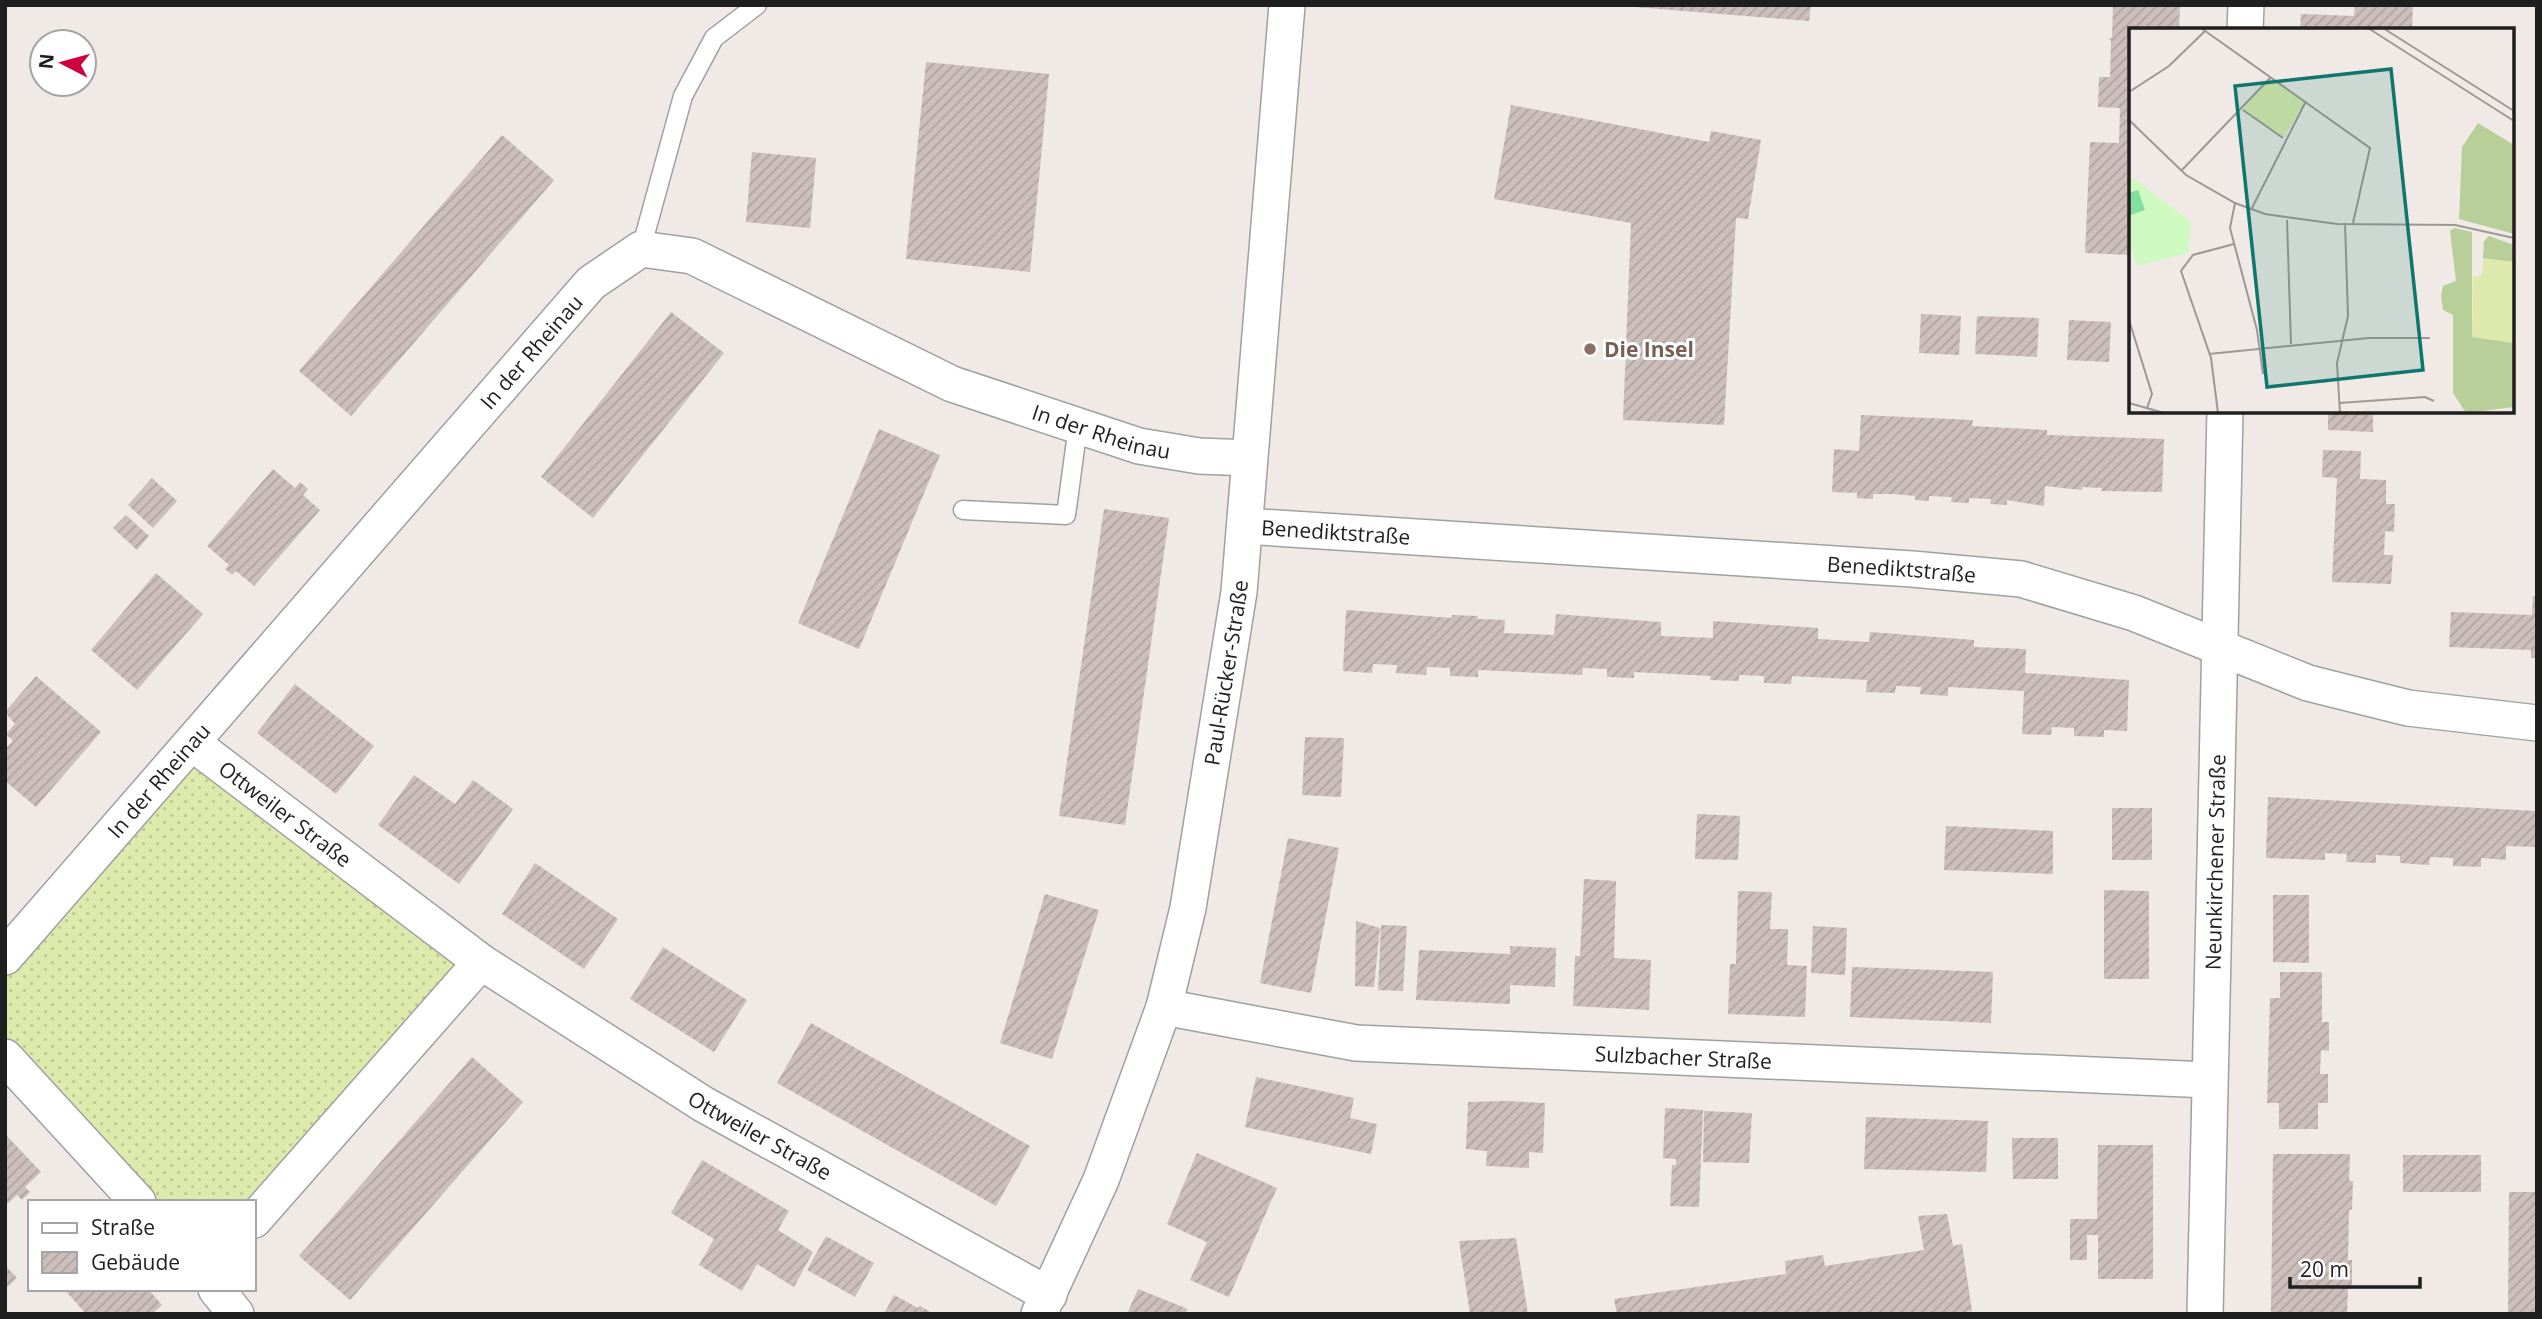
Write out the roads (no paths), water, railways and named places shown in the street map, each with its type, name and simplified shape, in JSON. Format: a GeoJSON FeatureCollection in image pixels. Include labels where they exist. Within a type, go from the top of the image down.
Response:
{"type":"FeatureCollection","features":[{"type":"Feature","properties":{"kind":"street","name":"Paul-Rücker-Straße"},"geometry":{"type":"LineString","coordinates":[[1044,1304],[1101,1180],[1164,1007],[1188,908],[1239,592],[1287,5]]}},
{"type":"Feature","properties":{"kind":"street"},"geometry":{"type":"LineString","coordinates":[[2245,28],[2246,5]]}},
{"type":"Feature","properties":{"kind":"street","name":"In der Rheinau"},"geometry":{"type":"LineString","coordinates":[[5,957],[591,283],[641,249],[692,256],[952,384],[1139,446],[1199,456],[1249,458]]}},
{"type":"Feature","properties":{"kind":"street","name":"Neunkirchener Straße"},"geometry":{"type":"LineString","coordinates":[[2205,1314],[2208,1080],[2225,413]]}},
{"type":"Feature","properties":{"kind":"street","name":"Benediktstraße"},"geometry":{"type":"LineString","coordinates":[[1245,526],[1912,569],[2021,579],[2134,613],[2218,644],[2308,683],[2408,708],[2537,723]]}},
{"type":"Feature","properties":{"kind":"street","name":"Ottweiler Straße"},"geometry":{"type":"LineString","coordinates":[[192,743],[481,962],[702,1104],[1044,1304]]}},
{"type":"Feature","properties":{"kind":"street"},"geometry":{"type":"LineString","coordinates":[[256,1218],[481,962]]}},
{"type":"Feature","properties":{"kind":"street","name":"Sulzbacher Straße"},"geometry":{"type":"LineString","coordinates":[[1164,1007],[1356,1043],[2208,1080]]}},
{"type":"Feature","properties":{"kind":"street"},"geometry":{"type":"LineString","coordinates":[[5,1057],[136,1200]]}},
{"type":"Feature","properties":{"kind":"street"},"geometry":{"type":"LineString","coordinates":[[218,1291],[236,1314]]}},
{"type":"Feature","properties":{"kind":"lane"},"geometry":{"type":"LineString","coordinates":[[641,249],[683,96],[714,38],[757,5]]}},
{"type":"Feature","properties":{"kind":"lane"},"geometry":{"type":"LineString","coordinates":[[962,510],[1066,515],[1079,426]]}},
{"type":"Feature","properties":{"kind":"place","name":"Die Insel"},"geometry":{"type":"Point","coordinates":[1590,349]}}]}
